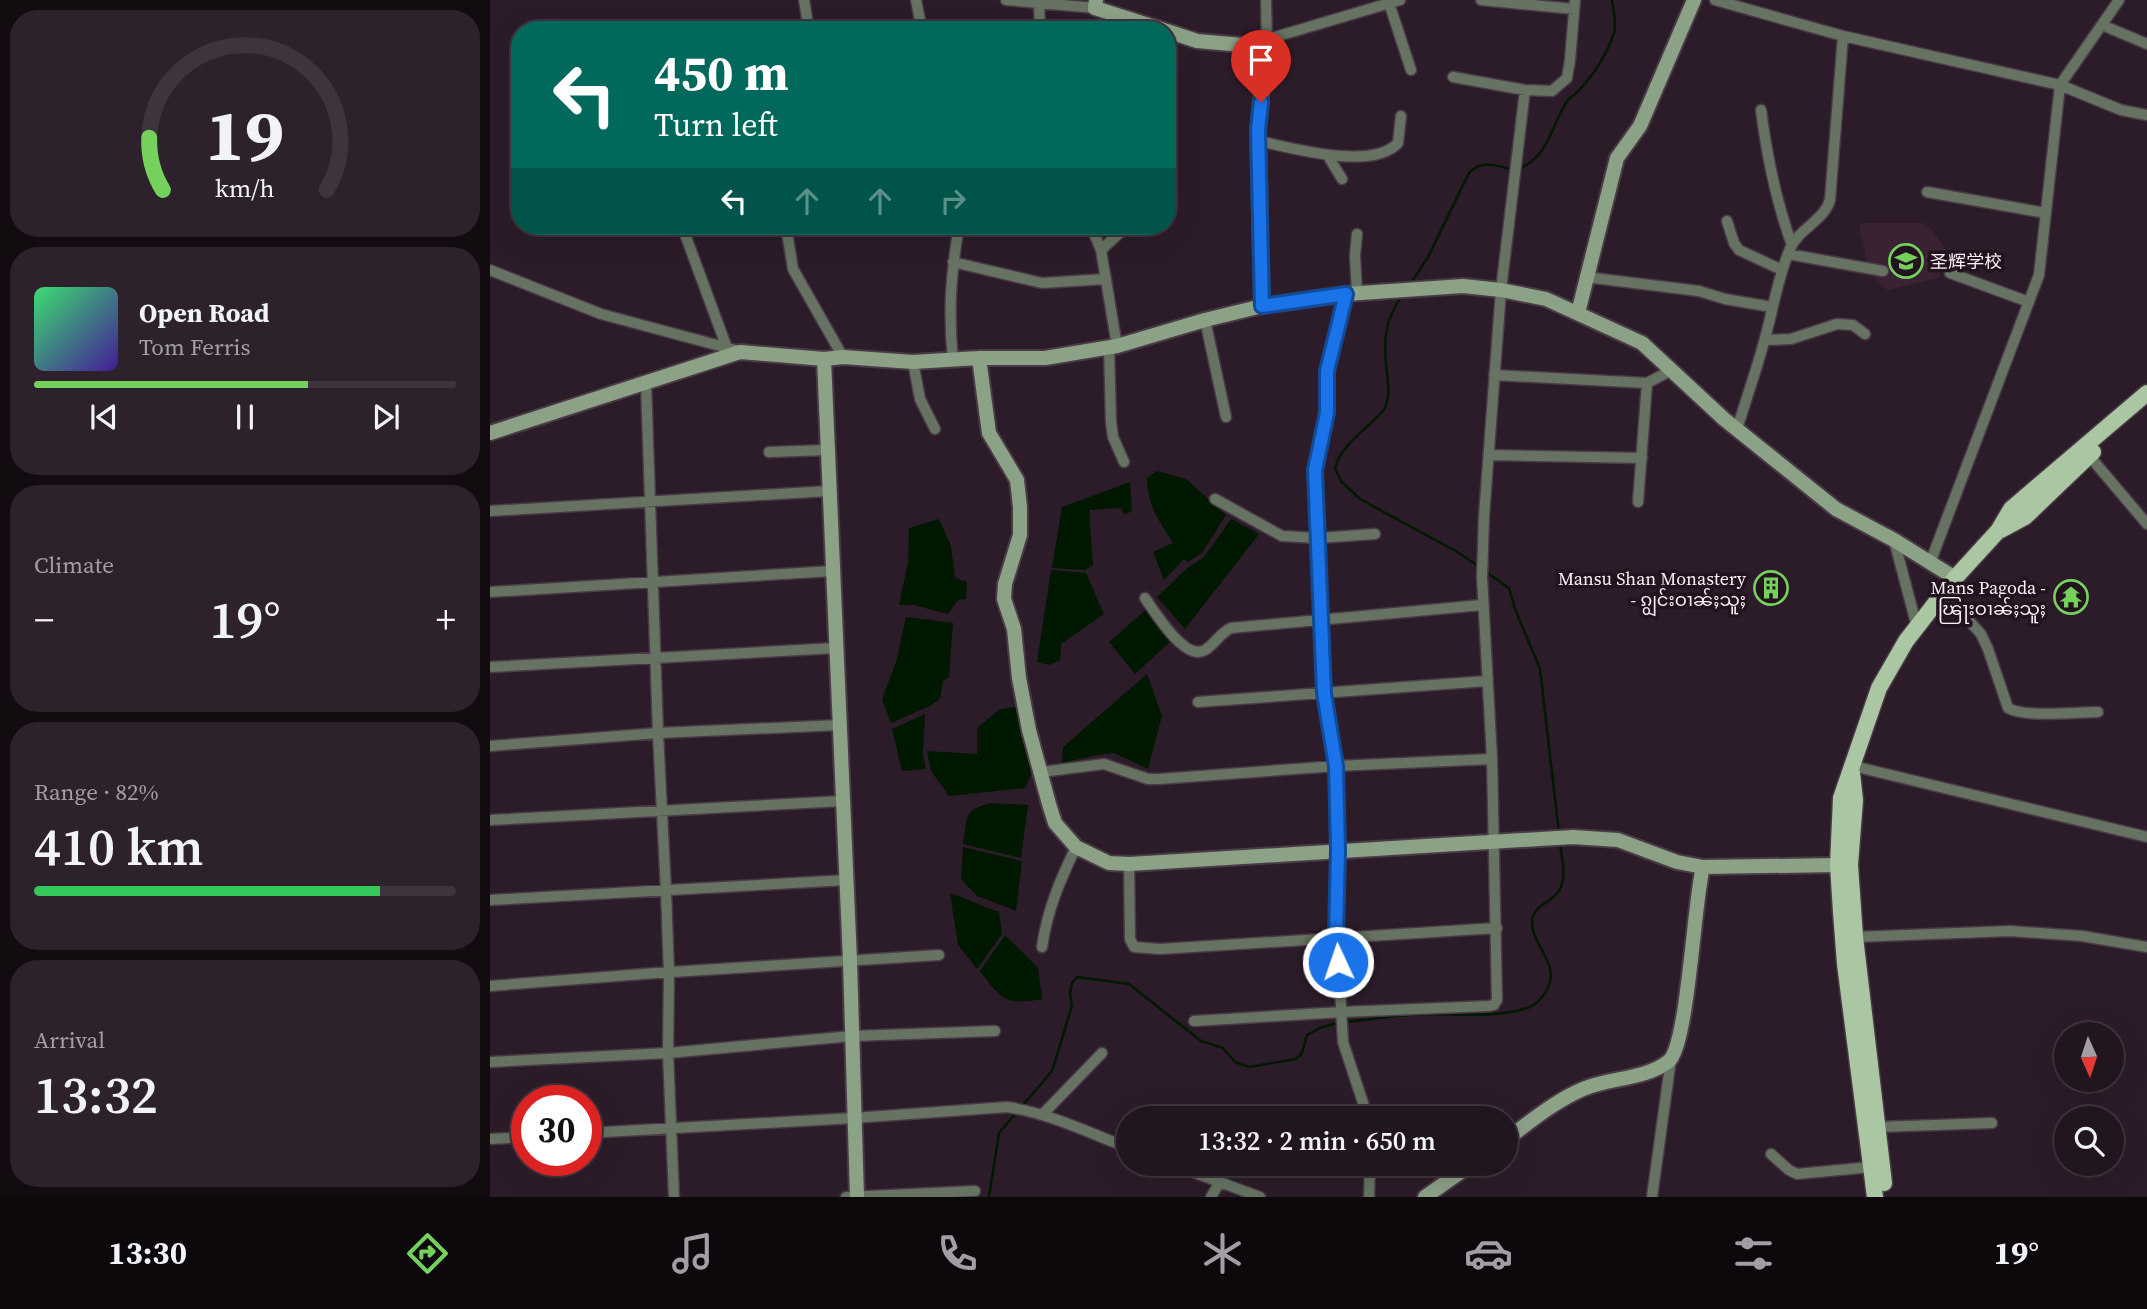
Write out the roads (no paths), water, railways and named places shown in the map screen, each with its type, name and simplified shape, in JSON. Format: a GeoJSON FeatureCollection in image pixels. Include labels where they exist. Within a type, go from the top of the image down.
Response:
{"type":"FeatureCollection","features":[{"type":"Feature","properties":{"kind":"main road"},"geometry":{"type":"LineString","coordinates":[[2086,452],[2147,393]]}},
{"type":"Feature","properties":{"kind":"main road"},"geometry":{"type":"LineString","coordinates":[[1875,1197],[1845,964],[1838,865],[1841,799],[1879,688],[1906,641],[1955,578],[1998,531],[2011,509],[2147,406]]}},
{"type":"Feature","properties":{"kind":"main road"},"geometry":{"type":"LineString","coordinates":[[1852,768],[1855,800],[1850,865],[1855,937],[1886,1197]]}},
{"type":"Feature","properties":{"kind":"street"},"geometry":{"type":"LineString","coordinates":[[804,0],[808,21]]}},
{"type":"Feature","properties":{"kind":"street"},"geometry":{"type":"LineString","coordinates":[[916,0],[920,21]]}},
{"type":"Feature","properties":{"kind":"street"},"geometry":{"type":"LineString","coordinates":[[1006,0],[1096,4],[1135,21]]}},
{"type":"Feature","properties":{"kind":"street"},"geometry":{"type":"LineString","coordinates":[[1262,306],[1259,141],[1267,43],[1266,0]]}},
{"type":"Feature","properties":{"kind":"street"},"geometry":{"type":"LineString","coordinates":[[1176,34],[1197,41],[1267,43],[1389,1],[1400,0]]}},
{"type":"Feature","properties":{"kind":"street"},"geometry":{"type":"LineString","coordinates":[[1453,77],[1525,90],[1552,91],[1567,78],[1574,4],[1482,0]]}},
{"type":"Feature","properties":{"kind":"street"},"geometry":{"type":"LineString","coordinates":[[1578,313],[1617,158],[1640,127],[1693,0]]}},
{"type":"Feature","properties":{"kind":"street"},"geometry":{"type":"LineString","coordinates":[[1715,0],[1843,36],[2060,85],[2120,110],[2147,115]]}},
{"type":"Feature","properties":{"kind":"street"},"geometry":{"type":"LineString","coordinates":[[1930,563],[2039,275],[2060,85],[2119,0]]}},
{"type":"Feature","properties":{"kind":"street"},"geometry":{"type":"LineString","coordinates":[[1389,1],[1411,70]]}},
{"type":"Feature","properties":{"kind":"street"},"geometry":{"type":"LineString","coordinates":[[1040,3],[1040,21]]}},
{"type":"Feature","properties":{"kind":"street"},"geometry":{"type":"LineString","coordinates":[[2102,25],[2147,44]]}},
{"type":"Feature","properties":{"kind":"street"},"geometry":{"type":"LineString","coordinates":[[1737,429],[1790,250],[1805,228],[1822,216],[1830,200],[1843,36]]}},
{"type":"Feature","properties":{"kind":"street"},"geometry":{"type":"LineString","coordinates":[[1194,1021],[1342,1020],[1494,1005],[1497,1000],[1492,759],[1482,605],[1482,563],[1501,290],[1525,90]]}},
{"type":"Feature","properties":{"kind":"street"},"geometry":{"type":"LineString","coordinates":[[1761,110],[1766,153],[1790,250]]}},
{"type":"Feature","properties":{"kind":"street"},"geometry":{"type":"LineString","coordinates":[[1259,141],[1328,156],[1373,154],[1395,147],[1398,143],[1401,116]]}},
{"type":"Feature","properties":{"kind":"street"},"geometry":{"type":"LineString","coordinates":[[1328,156],[1342,179]]}},
{"type":"Feature","properties":{"kind":"street"},"geometry":{"type":"LineString","coordinates":[[1927,191],[2046,213]]}},
{"type":"Feature","properties":{"kind":"street"},"geometry":{"type":"LineString","coordinates":[[1727,221],[1734,243],[1740,250],[1782,270]]}},
{"type":"Feature","properties":{"kind":"street"},"geometry":{"type":"LineString","coordinates":[[1357,234],[1351,293],[1327,371],[1327,413],[1315,470],[1324,693],[1336,766],[1336,937],[1343,1042],[1364,1106]]}},
{"type":"Feature","properties":{"kind":"street"},"geometry":{"type":"LineString","coordinates":[[686,235],[734,350]]}},
{"type":"Feature","properties":{"kind":"street"},"geometry":{"type":"LineString","coordinates":[[788,235],[793,268],[843,357]]}},
{"type":"Feature","properties":{"kind":"street"},"geometry":{"type":"LineString","coordinates":[[954,360],[949,326],[958,235]]}},
{"type":"Feature","properties":{"kind":"street"},"geometry":{"type":"LineString","coordinates":[[1095,235],[1101,250],[1113,347],[1111,422],[1113,437],[1124,462]]}},
{"type":"Feature","properties":{"kind":"street"},"geometry":{"type":"LineString","coordinates":[[1101,250],[1117,235]]}},
{"type":"Feature","properties":{"kind":"street"},"geometry":{"type":"LineString","coordinates":[[1790,250],[1882,271]]}},
{"type":"Feature","properties":{"kind":"street"},"geometry":{"type":"LineString","coordinates":[[953,262],[1042,283],[1105,278]]}},
{"type":"Feature","properties":{"kind":"street"},"geometry":{"type":"LineString","coordinates":[[490,270],[601,314],[734,350],[824,359],[843,357],[913,362],[1045,358],[1113,347],[1262,306],[1351,293],[1463,286],[1546,299],[1642,343],[1737,429],[1836,509],[1894,540],[1955,578]]}},
{"type":"Feature","properties":{"kind":"street"},"geometry":{"type":"LineString","coordinates":[[1950,272],[2029,302]]}},
{"type":"Feature","properties":{"kind":"street"},"geometry":{"type":"LineString","coordinates":[[1585,277],[1699,291],[1725,299],[1772,307]]}},
{"type":"Feature","properties":{"kind":"street"},"geometry":{"type":"LineString","coordinates":[[1205,320],[1226,417]]}},
{"type":"Feature","properties":{"kind":"street"},"geometry":{"type":"LineString","coordinates":[[1765,340],[1791,339],[1837,324],[1853,325],[1865,334]]}},
{"type":"Feature","properties":{"kind":"street"},"geometry":{"type":"LineString","coordinates":[[490,433],[646,383],[734,350]]}},
{"type":"Feature","properties":{"kind":"street"},"geometry":{"type":"LineString","coordinates":[[979,358],[989,433],[1017,480],[1020,535],[1005,584],[1004,599],[1014,629],[1019,678],[1029,730],[1055,823],[1076,847],[1109,863],[1129,864],[1560,837],[1618,839],[1677,862],[1703,867],[1838,865]]}},
{"type":"Feature","properties":{"kind":"street"},"geometry":{"type":"LineString","coordinates":[[824,359],[847,880],[857,1197]]}},
{"type":"Feature","properties":{"kind":"street"},"geometry":{"type":"LineString","coordinates":[[913,362],[920,400],[934,429]]}},
{"type":"Feature","properties":{"kind":"street"},"geometry":{"type":"LineString","coordinates":[[1494,375],[1647,383],[1672,370]]}},
{"type":"Feature","properties":{"kind":"street"},"geometry":{"type":"LineString","coordinates":[[646,383],[657,733],[669,973],[668,1053],[674,1197]]}},
{"type":"Feature","properties":{"kind":"street"},"geometry":{"type":"LineString","coordinates":[[1639,502],[1647,383]]}},
{"type":"Feature","properties":{"kind":"street"},"geometry":{"type":"LineString","coordinates":[[769,452],[828,450]]}},
{"type":"Feature","properties":{"kind":"street"},"geometry":{"type":"LineString","coordinates":[[2086,452],[2147,524]]}},
{"type":"Feature","properties":{"kind":"street"},"geometry":{"type":"LineString","coordinates":[[1490,455],[1642,458]]}},
{"type":"Feature","properties":{"kind":"street"},"geometry":{"type":"LineString","coordinates":[[490,511],[829,491]]}},
{"type":"Feature","properties":{"kind":"street"},"geometry":{"type":"LineString","coordinates":[[1215,499],[1282,536],[1318,538],[1375,534]]}},
{"type":"Feature","properties":{"kind":"street"},"geometry":{"type":"LineString","coordinates":[[1894,540],[1918,628]]}},
{"type":"Feature","properties":{"kind":"street"},"geometry":{"type":"LineString","coordinates":[[490,592],[833,572]]}},
{"type":"Feature","properties":{"kind":"street"},"geometry":{"type":"LineString","coordinates":[[1944,593],[1981,634],[2008,708],[2015,712],[2032,713],[2098,712]]}},
{"type":"Feature","properties":{"kind":"street"},"geometry":{"type":"LineString","coordinates":[[1144,598],[1180,643],[1192,652],[1199,653],[1231,628],[1482,605]]}},
{"type":"Feature","properties":{"kind":"street"},"geometry":{"type":"LineString","coordinates":[[490,667],[836,648]]}},
{"type":"Feature","properties":{"kind":"street"},"geometry":{"type":"LineString","coordinates":[[1199,702],[1487,681]]}},
{"type":"Feature","properties":{"kind":"street"},"geometry":{"type":"LineString","coordinates":[[490,746],[657,733],[840,725]]}},
{"type":"Feature","properties":{"kind":"street"},"geometry":{"type":"LineString","coordinates":[[1041,772],[1104,764],[1147,779],[1159,779],[1336,766],[1492,759]]}},
{"type":"Feature","properties":{"kind":"street"},"geometry":{"type":"LineString","coordinates":[[1852,768],[2147,837]]}},
{"type":"Feature","properties":{"kind":"street"},"geometry":{"type":"LineString","coordinates":[[490,820],[843,800]]}},
{"type":"Feature","properties":{"kind":"street"},"geometry":{"type":"LineString","coordinates":[[1041,947],[1055,890],[1076,847]]}},
{"type":"Feature","properties":{"kind":"street"},"geometry":{"type":"LineString","coordinates":[[1129,864],[1130,939],[1134,947],[1160,948],[1497,928]]}},
{"type":"Feature","properties":{"kind":"street"},"geometry":{"type":"LineString","coordinates":[[1653,1197],[1671,1059],[1677,1045],[1689,982],[1703,867]]}},
{"type":"Feature","properties":{"kind":"street"},"geometry":{"type":"LineString","coordinates":[[490,900],[847,880]]}},
{"type":"Feature","properties":{"kind":"street"},"geometry":{"type":"LineString","coordinates":[[1855,937],[2010,931],[2082,936],[2147,947]]}},
{"type":"Feature","properties":{"kind":"street"},"geometry":{"type":"LineString","coordinates":[[490,986],[939,956]]}},
{"type":"Feature","properties":{"kind":"street"},"geometry":{"type":"LineString","coordinates":[[490,1062],[668,1053],[852,1036],[995,1031]]}},
{"type":"Feature","properties":{"kind":"street"},"geometry":{"type":"LineString","coordinates":[[1042,1115],[1102,1053]]}},
{"type":"Feature","properties":{"kind":"street"},"geometry":{"type":"LineString","coordinates":[[1518,1131],[1556,1103],[1585,1088],[1651,1071],[1671,1059]]}},
{"type":"Feature","properties":{"kind":"street"},"geometry":{"type":"LineString","coordinates":[[602,1132],[1007,1107],[1027,1110],[1116,1143]]}},
{"type":"Feature","properties":{"kind":"street"},"geometry":{"type":"LineString","coordinates":[[1878,1127],[1992,1123]]}},
{"type":"Feature","properties":{"kind":"street"},"geometry":{"type":"LineString","coordinates":[[490,1139],[511,1138]]}},
{"type":"Feature","properties":{"kind":"street"},"geometry":{"type":"LineString","coordinates":[[1771,1154],[1797,1174],[1871,1167]]}},
{"type":"Feature","properties":{"kind":"street"},"geometry":{"type":"LineString","coordinates":[[1204,1176],[1260,1197]]}},
{"type":"Feature","properties":{"kind":"street"},"geometry":{"type":"LineString","coordinates":[[1369,1197],[1370,1176]]}},
{"type":"Feature","properties":{"kind":"street"},"geometry":{"type":"LineString","coordinates":[[1425,1197],[1455,1176]]}},
{"type":"Feature","properties":{"kind":"street"},"geometry":{"type":"LineString","coordinates":[[1211,1197],[1220,1182]]}},
{"type":"Feature","properties":{"kind":"street"},"geometry":{"type":"LineString","coordinates":[[846,1197],[975,1191]]}},
{"type":"Feature","properties":{"kind":"waterway"},"geometry":{"type":"LineString","coordinates":[[1518,169],[1537,157],[1549,139],[1562,109],[1585,83],[1604,55],[1615,29],[1612,0]]}},
{"type":"Feature","properties":{"kind":"waterway"},"geometry":{"type":"LineString","coordinates":[[1411,283],[1428,257],[1469,173],[1484,165],[1512,169]]}},
{"type":"Feature","properties":{"kind":"waterway"},"geometry":{"type":"LineString","coordinates":[[1403,294],[1392,313],[1386,332],[1388,393],[1385,408],[1355,437],[1337,461],[1335,468],[1341,481],[1360,499],[1478,566]]}},
{"type":"Feature","properties":{"kind":"waterway"},"geometry":{"type":"LineString","coordinates":[[1486,572],[1509,588],[1540,669],[1559,833]]}},
{"type":"Feature","properties":{"kind":"waterway"},"geometry":{"type":"LineString","coordinates":[[1344,1022],[1423,1014],[1501,1013],[1516,1011],[1536,1003],[1547,989],[1551,974],[1547,959],[1535,937],[1532,922],[1539,907],[1556,895],[1561,886],[1563,868],[1560,844]]}},
{"type":"Feature","properties":{"kind":"waterway"},"geometry":{"type":"LineString","coordinates":[[1023,1105],[1052,1071],[1072,1006],[1072,983],[1077,977],[1129,984],[1201,1041],[1223,1048],[1235,1062],[1249,1067],[1296,1059],[1302,1053],[1307,1035],[1337,1023]]}},
{"type":"Feature","properties":{"kind":"waterway"},"geometry":{"type":"LineString","coordinates":[[989,1197],[999,1133],[1016,1113]]}},
{"type":"Feature","properties":{"kind":"place","name":"圣辉学校"},"geometry":{"type":"Point","coordinates":[1906,261]}},
{"type":"Feature","properties":{"kind":"place","name":"Mansu Shan Monastery - ၵျွင်းဝၢၼ်ႈသူႈ"},"geometry":{"type":"Point","coordinates":[1771,588]}},
{"type":"Feature","properties":{"kind":"place","name":"Mans Pagoda - ၽြႃးဝၢၼ်ႈသူႈ"},"geometry":{"type":"Point","coordinates":[2071,597]}}]}
